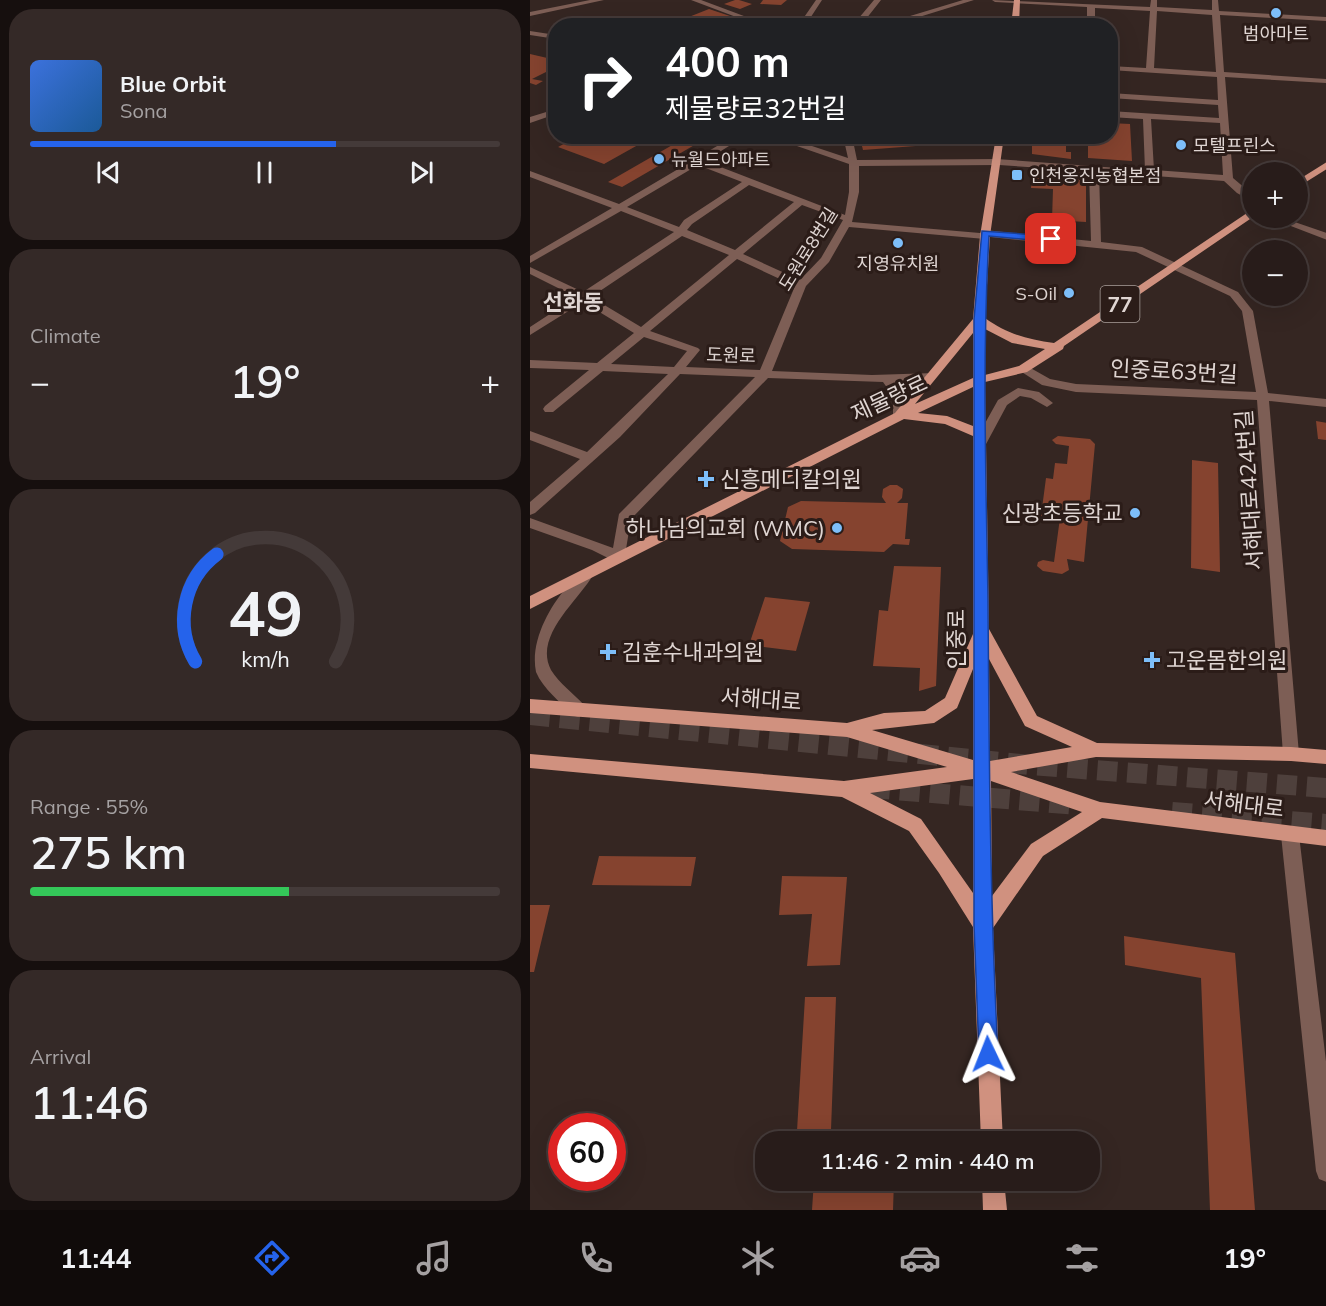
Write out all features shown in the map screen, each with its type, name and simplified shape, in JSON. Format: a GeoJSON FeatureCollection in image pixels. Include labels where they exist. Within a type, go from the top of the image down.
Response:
{"type":"FeatureCollection","features":[{"type":"Feature","properties":{"kind":"main road"},"geometry":{"type":"LineString","coordinates":[[1016,18],[1017,1]]}},
{"type":"Feature","properties":{"kind":"main road","name":"인중로"},"geometry":{"type":"LineString","coordinates":[[992,1131],[983,925],[979,319],[985,235],[999,144]]}},
{"type":"Feature","properties":{"kind":"main road"},"geometry":{"type":"LineString","coordinates":[[1308,177],[1326,165]]}},
{"type":"Feature","properties":{"kind":"main road","name":"제물량로"},"geometry":{"type":"LineString","coordinates":[[530,603],[899,416],[980,380],[1024,369],[1242,220]]}},
{"type":"Feature","properties":{"kind":"main road"},"geometry":{"type":"LineString","coordinates":[[899,416],[979,319],[1001,336],[1015,341],[1059,346]]}},
{"type":"Feature","properties":{"kind":"main road"},"geometry":{"type":"LineString","coordinates":[[899,416],[917,415],[947,420],[980,438]]}},
{"type":"Feature","properties":{"kind":"main road"},"geometry":{"type":"LineString","coordinates":[[848,730],[884,720],[928,718],[951,703],[981,630]]}},
{"type":"Feature","properties":{"kind":"main road"},"geometry":{"type":"LineString","coordinates":[[981,630],[1031,720],[1096,750]]}},
{"type":"Feature","properties":{"kind":"main road","name":"서해대로"},"geometry":{"type":"LineString","coordinates":[[530,706],[848,730],[982,770],[1100,810],[1326,838]]}},
{"type":"Feature","properties":{"kind":"main road","name":"서해대로"},"geometry":{"type":"LineString","coordinates":[[530,761],[844,789],[982,770],[1096,750],[1291,754],[1326,757]]}},
{"type":"Feature","properties":{"kind":"main road"},"geometry":{"type":"LineString","coordinates":[[844,789],[915,825],[946,867],[983,925],[1037,850],[1100,810]]}},
{"type":"Feature","properties":{"kind":"main road"},"geometry":{"type":"LineString","coordinates":[[994,1191],[995,1210]]}},
{"type":"Feature","properties":{"kind":"street"},"geometry":{"type":"LineString","coordinates":[[530,14],[601,0]]}},
{"type":"Feature","properties":{"kind":"street"},"geometry":{"type":"LineString","coordinates":[[694,0],[745,18]]}},
{"type":"Feature","properties":{"kind":"street"},"geometry":{"type":"LineString","coordinates":[[807,18],[819,0]]}},
{"type":"Feature","properties":{"kind":"street"},"geometry":{"type":"LineString","coordinates":[[863,18],[878,0]]}},
{"type":"Feature","properties":{"kind":"street"},"geometry":{"type":"LineString","coordinates":[[928,11],[929,0]]}},
{"type":"Feature","properties":{"kind":"street"},"geometry":{"type":"LineString","coordinates":[[905,18],[971,0]]}},
{"type":"Feature","properties":{"kind":"street"},"geometry":{"type":"LineString","coordinates":[[995,0],[1326,19]]}},
{"type":"Feature","properties":{"kind":"street"},"geometry":{"type":"LineString","coordinates":[[1150,70],[1154,0]]}},
{"type":"Feature","properties":{"kind":"street"},"geometry":{"type":"LineString","coordinates":[[1215,0],[1228,178],[1232,185],[1242,192]]}},
{"type":"Feature","properties":{"kind":"street"},"geometry":{"type":"LineString","coordinates":[[1091,6],[1091,18]]}},
{"type":"Feature","properties":{"kind":"street"},"geometry":{"type":"LineString","coordinates":[[530,33],[548,36]]}},
{"type":"Feature","properties":{"kind":"street"},"geometry":{"type":"LineString","coordinates":[[1118,68],[1326,81]]}},
{"type":"Feature","properties":{"kind":"street"},"geometry":{"type":"LineString","coordinates":[[1118,96],[1222,103]]}},
{"type":"Feature","properties":{"kind":"street"},"geometry":{"type":"LineString","coordinates":[[530,120],[548,114]]}},
{"type":"Feature","properties":{"kind":"street"},"geometry":{"type":"LineString","coordinates":[[1118,114],[1224,121]]}},
{"type":"Feature","properties":{"kind":"street"},"geometry":{"type":"LineString","coordinates":[[1147,116],[1150,172]]}},
{"type":"Feature","properties":{"kind":"street"},"geometry":{"type":"LineString","coordinates":[[530,260],[728,144]]}},
{"type":"Feature","properties":{"kind":"street"},"geometry":{"type":"LineString","coordinates":[[796,144],[854,163],[996,162],[1228,178]]}},
{"type":"Feature","properties":{"kind":"street","name":"도원로8번길"},"geometry":{"type":"LineString","coordinates":[[765,374],[801,285],[825,260],[847,222],[854,192],[854,163],[849,144]]}},
{"type":"Feature","properties":{"kind":"street","name":"서해대로424번길"},"geometry":{"type":"LineString","coordinates":[[699,162],[802,201],[847,222],[1096,243],[1138,249],[1234,294],[1247,311],[1263,396],[1291,754]]}},
{"type":"Feature","properties":{"kind":"street"},"geometry":{"type":"LineString","coordinates":[[1094,169],[1096,243]]}},
{"type":"Feature","properties":{"kind":"street"},"geometry":{"type":"LineString","coordinates":[[531,175],[623,207],[736,253],[801,285]]}},
{"type":"Feature","properties":{"kind":"street"},"geometry":{"type":"LineString","coordinates":[[530,332],[681,232],[688,222],[750,180]]}},
{"type":"Feature","properties":{"kind":"street"},"geometry":{"type":"LineString","coordinates":[[549,409],[802,201]]}},
{"type":"Feature","properties":{"kind":"street"},"geometry":{"type":"LineString","coordinates":[[1302,228],[1326,237]]}},
{"type":"Feature","properties":{"kind":"street"},"geometry":{"type":"LineString","coordinates":[[530,270],[582,296],[641,332],[695,350],[678,371],[589,458],[530,510]]}},
{"type":"Feature","properties":{"kind":"street"},"geometry":{"type":"LineString","coordinates":[[530,284],[542,276]]}},
{"type":"Feature","properties":{"kind":"street","name":"도원로"},"geometry":{"type":"LineString","coordinates":[[530,364],[887,379],[931,376]]}},
{"type":"Feature","properties":{"kind":"street","name":"인중로63번길"},"geometry":{"type":"LineString","coordinates":[[1024,369],[1046,382],[1076,388],[1263,396],[1326,403]]}},
{"type":"Feature","properties":{"kind":"street"},"geometry":{"type":"LineString","coordinates":[[530,523],[597,546],[619,557],[624,516],[765,374]]}},
{"type":"Feature","properties":{"kind":"street"},"geometry":{"type":"LineString","coordinates":[[887,379],[898,391],[901,402],[899,416]]}},
{"type":"Feature","properties":{"kind":"street"},"geometry":{"type":"LineString","coordinates":[[980,438],[1002,403],[1018,392],[1035,395],[1047,403]]}},
{"type":"Feature","properties":{"kind":"street"},"geometry":{"type":"LineString","coordinates":[[530,435],[589,458]]}},
{"type":"Feature","properties":{"kind":"street"},"geometry":{"type":"LineString","coordinates":[[578,710],[542,670],[536,652],[540,633],[560,603],[586,575]]}},
{"type":"Feature","properties":{"kind":"street"},"geometry":{"type":"LineString","coordinates":[[1290,835],[1326,1172]]}},
{"type":"Feature","properties":{"kind":"building"},"geometry":{"type":"Polygon","coordinates":[[[735,0],[752,4],[740,9],[724,4],[735,0]]]}},
{"type":"Feature","properties":{"kind":"building"},"geometry":{"type":"Polygon","coordinates":[[[763,0],[787,0],[781,5],[760,4],[763,0]]]}},
{"type":"Feature","properties":{"kind":"building"},"geometry":{"type":"Polygon","coordinates":[[[709,9],[730,16],[723,18],[686,18],[709,9]]]}},
{"type":"Feature","properties":{"kind":"building"},"geometry":{"type":"Polygon","coordinates":[[[530,54],[548,58],[548,71],[532,79],[543,81],[536,85],[530,83],[530,54]]]}},
{"type":"Feature","properties":{"kind":"building"},"geometry":{"type":"Polygon","coordinates":[[[1118,123],[1130,124],[1132,161],[1088,158],[1088,144],[1118,144],[1118,123]]]}},
{"type":"Feature","properties":{"kind":"building"},"geometry":{"type":"Polygon","coordinates":[[[564,144],[640,144],[604,164],[558,147],[564,144]]]}},
{"type":"Feature","properties":{"kind":"building","name":"뉴월드아파트"},"geometry":{"type":"Polygon","coordinates":[[[674,144],[696,144],[622,187],[608,182],[674,144]]]}},
{"type":"Feature","properties":{"kind":"building"},"geometry":{"type":"Polygon","coordinates":[[[862,144],[929,145],[863,150],[862,144]]]}},
{"type":"Feature","properties":{"kind":"building"},"geometry":{"type":"Polygon","coordinates":[[[1032,144],[1066,144],[1066,152],[1071,152],[1071,159],[1032,154],[1032,144]]]}},
{"type":"Feature","properties":{"kind":"building"},"geometry":{"type":"Polygon","coordinates":[[[1033,168],[1086,171],[1086,222],[1052,220],[1053,189],[1031,188],[1033,168]]]}},
{"type":"Feature","properties":{"kind":"building"},"geometry":{"type":"Polygon","coordinates":[[[1316,421],[1327,423],[1327,440],[1318,439],[1316,421]]]}},
{"type":"Feature","properties":{"kind":"building"},"geometry":{"type":"Polygon","coordinates":[[[1058,436],[1090,439],[1095,444],[1084,562],[1067,559],[1069,570],[1062,574],[1043,571],[1037,566],[1038,562],[1043,560],[1054,562],[1060,518],[1041,516],[1046,478],[1053,479],[1055,463],[1067,464],[1069,446],[1056,444],[1052,440],[1058,436]]]}},
{"type":"Feature","properties":{"kind":"building"},"geometry":{"type":"Polygon","coordinates":[[[1192,460],[1218,463],[1220,572],[1191,568],[1192,460]]]}},
{"type":"Feature","properties":{"kind":"building"},"geometry":{"type":"Polygon","coordinates":[[[890,485],[897,485],[903,489],[902,498],[897,503],[908,503],[905,539],[910,539],[909,545],[893,544],[884,552],[792,549],[780,541],[788,507],[801,501],[886,503],[882,497],[883,489],[890,485]]]}},
{"type":"Feature","properties":{"kind":"building"},"geometry":{"type":"Polygon","coordinates":[[[894,566],[941,567],[936,686],[919,691],[920,668],[873,666],[879,610],[888,611],[894,566]]]}},
{"type":"Feature","properties":{"kind":"building"},"geometry":{"type":"Polygon","coordinates":[[[765,597],[810,602],[796,651],[749,645],[765,597]]]}},
{"type":"Feature","properties":{"kind":"building"},"geometry":{"type":"Polygon","coordinates":[[[599,856],[696,857],[691,886],[592,885],[599,856]]]}},
{"type":"Feature","properties":{"kind":"building"},"geometry":{"type":"Polygon","coordinates":[[[782,876],[847,877],[840,965],[807,966],[812,914],[779,915],[782,876]]]}},
{"type":"Feature","properties":{"kind":"building"},"geometry":{"type":"Polygon","coordinates":[[[530,905],[550,905],[534,972],[530,972],[530,905]]]}},
{"type":"Feature","properties":{"kind":"building"},"geometry":{"type":"Polygon","coordinates":[[[1124,936],[1235,953],[1255,1210],[1210,1210],[1201,978],[1125,965],[1124,936]]]}},
{"type":"Feature","properties":{"kind":"building"},"geometry":{"type":"Polygon","coordinates":[[[805,997],[836,997],[831,1130],[797,1131],[805,997]]]}},
{"type":"Feature","properties":{"kind":"building"},"geometry":{"type":"Polygon","coordinates":[[[813,1191],[894,1191],[893,1210],[812,1210],[813,1191]]]}},
{"type":"Feature","properties":{"kind":"tunnel"},"geometry":{"type":"LineString","coordinates":[[530,715],[1030,765],[1327,788]]}},
{"type":"Feature","properties":{"kind":"tunnel"},"geometry":{"type":"LineString","coordinates":[[870,788],[1078,805]]}},
{"type":"Feature","properties":{"kind":"tunnel"},"geometry":{"type":"LineString","coordinates":[[1172,812],[1327,824]]}},
{"type":"Feature","properties":{"kind":"place","name":"범아마트"},"geometry":{"type":"Point","coordinates":[1276,13]}},
{"type":"Feature","properties":{"kind":"place","name":"모텔프린스"},"geometry":{"type":"Point","coordinates":[1181,145]}},
{"type":"Feature","properties":{"kind":"place","name":"뉴월드아파트"},"geometry":{"type":"Point","coordinates":[659,159]}},
{"type":"Feature","properties":{"kind":"place","name":"인천옹진농협본점"},"geometry":{"type":"Point","coordinates":[1017,175]}},
{"type":"Feature","properties":{"kind":"place","name":"지영유치원"},"geometry":{"type":"Point","coordinates":[898,243]}},
{"type":"Feature","properties":{"kind":"place","name":"S-Oil"},"geometry":{"type":"Point","coordinates":[1069,293]}},
{"type":"Feature","properties":{"kind":"place","name":"신흥메디칼의원"},"geometry":{"type":"Point","coordinates":[706,479]}},
{"type":"Feature","properties":{"kind":"place","name":"신광초등학교"},"geometry":{"type":"Point","coordinates":[1135,513]}},
{"type":"Feature","properties":{"kind":"place","name":"하나님의교회 (WMC)"},"geometry":{"type":"Point","coordinates":[837,528]}},
{"type":"Feature","properties":{"kind":"place","name":"김훈수내과의원"},"geometry":{"type":"Point","coordinates":[608,652]}},
{"type":"Feature","properties":{"kind":"place","name":"고운몸한의원"},"geometry":{"type":"Point","coordinates":[1152,660]}},
{"type":"Feature","properties":{"kind":"district","name":"선화동"},"geometry":{"type":"Point","coordinates":[573,302]}},
{"type":"Feature","properties":{"kind":"route"},"geometry":{"type":"LineString","coordinates":[[988,1054],[983,925],[979,319],[985,233],[1051,239]]}}]}
